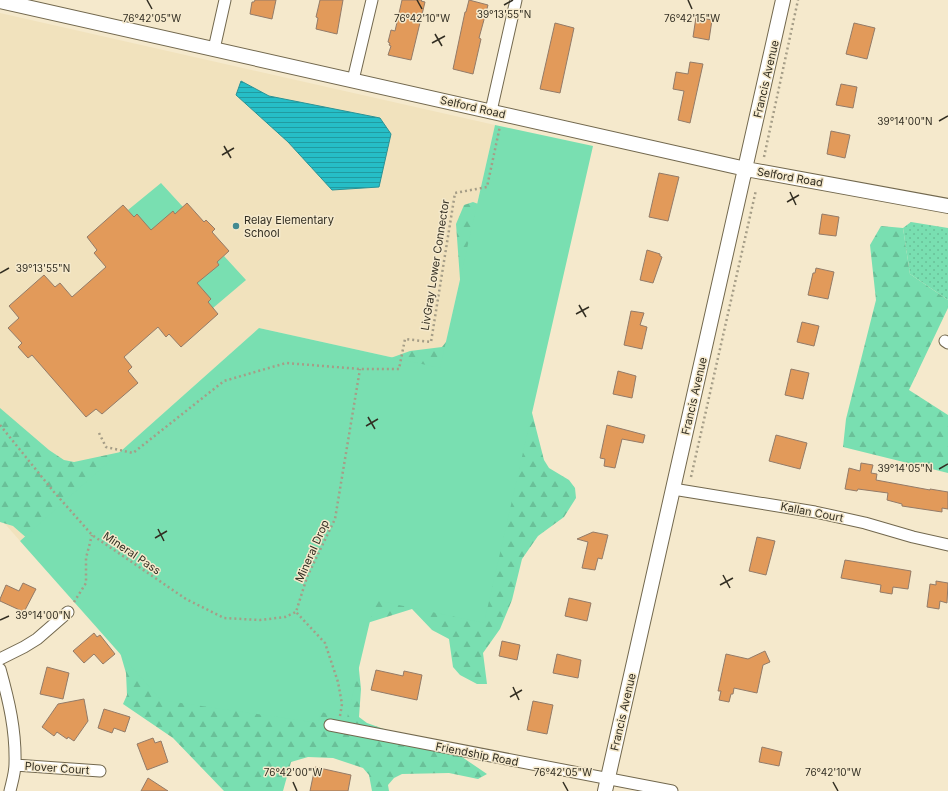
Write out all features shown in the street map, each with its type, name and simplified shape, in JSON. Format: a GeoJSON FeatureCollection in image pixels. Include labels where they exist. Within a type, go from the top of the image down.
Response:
{"type":"FeatureCollection","features":[{"type":"Feature","properties":{"kind":"street"},"geometry":{"type":"LineString","coordinates":[[214,49],[225,0]]}},
{"type":"Feature","properties":{"kind":"street"},"geometry":{"type":"LineString","coordinates":[[353,80],[372,0]]}},
{"type":"Feature","properties":{"kind":"street"},"geometry":{"type":"LineString","coordinates":[[497,113],[516,0]]}},
{"type":"Feature","properties":{"kind":"street","name":"Francis Avenue"},"geometry":{"type":"LineString","coordinates":[[607,785],[783,0]]}},
{"type":"Feature","properties":{"kind":"street","name":"Selford Road"},"geometry":{"type":"LineString","coordinates":[[0,1],[746,169],[948,206]]}},
{"type":"Feature","properties":{"kind":"street","name":"Kallan Court"},"geometry":{"type":"LineString","coordinates":[[673,489],[815,512],[865,523],[913,537],[948,545]]}},
{"type":"Feature","properties":{"kind":"street"},"geometry":{"type":"LineString","coordinates":[[0,659],[37,639],[68,612]]}},
{"type":"Feature","properties":{"kind":"street"},"geometry":{"type":"LineString","coordinates":[[0,669],[9,699],[15,734],[15,765],[10,791]]}},
{"type":"Feature","properties":{"kind":"street","name":"Friendship Road"},"geometry":{"type":"LineString","coordinates":[[333,726],[607,785],[672,791]]}},
{"type":"Feature","properties":{"kind":"street","name":"Plover Court"},"geometry":{"type":"LineString","coordinates":[[15,765],[100,770]]}},
{"type":"Feature","properties":{"kind":"path"},"geometry":{"type":"LineString","coordinates":[[764,157],[798,0]]}},
{"type":"Feature","properties":{"kind":"path","name":"LivGray Lower Connector"},"geometry":{"type":"LineString","coordinates":[[99,433],[106,447],[133,453],[224,381],[286,363],[360,369],[399,369],[405,339],[431,342],[455,193],[487,187],[497,113]]}},
{"type":"Feature","properties":{"kind":"path"},"geometry":{"type":"LineString","coordinates":[[692,477],[756,190]]}},
{"type":"Feature","properties":{"kind":"path","name":"Mineral Drop"},"geometry":{"type":"LineString","coordinates":[[296,612],[308,577],[335,520],[360,369]]}},
{"type":"Feature","properties":{"kind":"path","name":"Mineral Pass"},"geometry":{"type":"LineString","coordinates":[[0,425],[54,492],[92,535],[186,599],[224,618],[260,620],[285,618],[296,612]]}},
{"type":"Feature","properties":{"kind":"path"},"geometry":{"type":"LineString","coordinates":[[68,612],[86,583],[86,558],[92,535]]}},
{"type":"Feature","properties":{"kind":"path"},"geometry":{"type":"LineString","coordinates":[[296,612],[325,643],[338,682],[342,704],[333,726]]}},
{"type":"Feature","properties":{"kind":"shaded area","name":"Relay Elementary School"},"geometry":{"type":"Polygon","coordinates":[[[0,13],[495,125],[440,368],[259,328],[20,541],[0,518],[0,13]]]}},
{"type":"Feature","properties":{"kind":"green space"},"geometry":{"type":"Polygon","coordinates":[[[495,125],[593,146],[484,623],[375,600],[347,718],[321,712],[318,723],[161,700],[20,541],[259,328],[440,368],[495,125]]]}},
{"type":"Feature","properties":{"kind":"green space"},"geometry":{"type":"Polygon","coordinates":[[[161,183],[183,207],[175,214],[154,241],[137,214],[134,217],[128,210],[161,183]]]}},
{"type":"Feature","properties":{"kind":"green space"},"geometry":{"type":"Polygon","coordinates":[[[473,202],[492,209],[529,401],[544,460],[549,468],[569,480],[575,488],[576,498],[564,517],[538,536],[522,559],[512,600],[500,629],[483,653],[487,684],[477,684],[460,675],[453,667],[449,639],[432,630],[412,609],[364,624],[357,651],[361,689],[359,717],[367,723],[462,757],[487,774],[478,779],[449,773],[402,774],[394,778],[388,785],[389,791],[372,791],[369,775],[363,768],[333,758],[308,757],[291,762],[283,791],[224,791],[173,738],[123,704],[127,695],[126,673],[115,635],[29,540],[13,526],[0,522],[0,408],[49,450],[64,460],[74,462],[144,447],[410,351],[442,347],[454,332],[461,293],[456,224],[464,205],[473,202]]]}},
{"type":"Feature","properties":{"kind":"green space"},"geometry":{"type":"Polygon","coordinates":[[[911,222],[948,228],[948,300],[910,274],[903,228],[911,222]]]}},
{"type":"Feature","properties":{"kind":"green space"},"geometry":{"type":"Polygon","coordinates":[[[881,226],[903,228],[910,274],[948,300],[948,308],[909,390],[948,415],[948,473],[843,447],[846,419],[876,300],[870,245],[881,226]]]}},
{"type":"Feature","properties":{"kind":"green space"},"geometry":{"type":"Polygon","coordinates":[[[224,256],[246,280],[213,308],[195,287],[198,269],[205,276],[219,265],[217,262],[224,256]]]}},
{"type":"Feature","properties":{"kind":"water"},"geometry":{"type":"Polygon","coordinates":[[[241,81],[269,96],[380,118],[391,134],[379,187],[332,190],[288,142],[236,95],[241,81]]]}},
{"type":"Feature","properties":{"kind":"building"},"geometry":{"type":"Polygon","coordinates":[[[255,0],[276,0],[272,19],[250,14],[252,2],[255,0]]]}},
{"type":"Feature","properties":{"kind":"building"},"geometry":{"type":"Polygon","coordinates":[[[320,0],[343,0],[337,34],[316,29],[318,18],[316,17],[320,0]]]}},
{"type":"Feature","properties":{"kind":"building"},"geometry":{"type":"Polygon","coordinates":[[[402,0],[422,0],[421,1],[425,2],[411,60],[388,55],[391,46],[388,42],[391,30],[395,31],[402,0]]]}},
{"type":"Feature","properties":{"kind":"building"},"geometry":{"type":"Polygon","coordinates":[[[469,0],[488,5],[479,38],[481,39],[473,74],[453,69],[469,0]]]}},
{"type":"Feature","properties":{"kind":"building"},"geometry":{"type":"Polygon","coordinates":[[[696,17],[712,20],[709,40],[693,37],[696,17]]]}},
{"type":"Feature","properties":{"kind":"building"},"geometry":{"type":"Polygon","coordinates":[[[555,23],[574,28],[560,93],[540,89],[555,23]]]}},
{"type":"Feature","properties":{"kind":"building"},"geometry":{"type":"Polygon","coordinates":[[[854,23],[875,28],[867,59],[846,54],[854,23]]]}},
{"type":"Feature","properties":{"kind":"building"},"geometry":{"type":"Polygon","coordinates":[[[690,62],[703,64],[690,123],[678,120],[684,91],[673,89],[676,72],[688,74],[690,62]]]}},
{"type":"Feature","properties":{"kind":"building"},"geometry":{"type":"Polygon","coordinates":[[[841,84],[857,87],[853,108],[836,105],[841,84]]]}},
{"type":"Feature","properties":{"kind":"building"},"geometry":{"type":"Polygon","coordinates":[[[831,131],[850,135],[845,158],[827,154],[831,131]]]}},
{"type":"Feature","properties":{"kind":"building"},"geometry":{"type":"Polygon","coordinates":[[[659,173],[679,177],[668,221],[649,217],[659,173]]]}},
{"type":"Feature","properties":{"kind":"building"},"geometry":{"type":"Polygon","coordinates":[[[187,203],[204,222],[206,220],[215,229],[212,232],[229,251],[217,262],[219,265],[197,283],[211,299],[208,302],[218,314],[181,347],[169,334],[166,337],[158,327],[124,357],[132,367],[128,371],[138,383],[102,414],[96,409],[86,417],[32,355],[28,358],[18,347],[22,343],[8,328],[19,318],[9,306],[44,275],[55,287],[60,283],[72,297],[106,267],[94,253],[97,250],[87,237],[123,205],[134,217],[137,214],[151,230],[173,211],[175,214],[187,203]]]}},
{"type":"Feature","properties":{"kind":"building"},"geometry":{"type":"Polygon","coordinates":[[[822,214],[839,217],[836,236],[819,234],[822,214]]]}},
{"type":"Feature","properties":{"kind":"building"},"geometry":{"type":"Polygon","coordinates":[[[647,250],[660,254],[662,257],[653,283],[640,280],[647,250]]]}},
{"type":"Feature","properties":{"kind":"building"},"geometry":{"type":"Polygon","coordinates":[[[816,268],[834,272],[828,299],[808,295],[813,273],[815,273],[816,268]]]}},
{"type":"Feature","properties":{"kind":"building"},"geometry":{"type":"Polygon","coordinates":[[[631,311],[644,313],[640,325],[647,327],[642,349],[624,345],[631,311]]]}},
{"type":"Feature","properties":{"kind":"building"},"geometry":{"type":"Polygon","coordinates":[[[802,322],[819,326],[814,346],[797,342],[802,322]]]}},
{"type":"Feature","properties":{"kind":"building"},"geometry":{"type":"Polygon","coordinates":[[[791,369],[809,373],[803,399],[785,395],[791,369]]]}},
{"type":"Feature","properties":{"kind":"building"},"geometry":{"type":"Polygon","coordinates":[[[618,371],[636,376],[632,398],[613,394],[618,371]]]}},
{"type":"Feature","properties":{"kind":"building"},"geometry":{"type":"Polygon","coordinates":[[[607,425],[645,435],[643,443],[622,439],[615,468],[604,466],[605,459],[600,458],[607,425]]]}},
{"type":"Feature","properties":{"kind":"building"},"geometry":{"type":"Polygon","coordinates":[[[776,435],[807,443],[800,469],[769,461],[776,435]]]}},
{"type":"Feature","properties":{"kind":"building"},"geometry":{"type":"Polygon","coordinates":[[[861,463],[873,465],[871,473],[877,474],[876,480],[948,492],[948,509],[942,508],[942,512],[902,506],[902,504],[887,500],[888,493],[858,489],[857,491],[845,489],[849,468],[860,471],[861,463]]]}},
{"type":"Feature","properties":{"kind":"building"},"geometry":{"type":"Polygon","coordinates":[[[593,532],[608,535],[602,559],[598,558],[595,570],[582,568],[588,542],[577,539],[593,532]]]}},
{"type":"Feature","properties":{"kind":"building"},"geometry":{"type":"Polygon","coordinates":[[[757,537],[775,541],[766,575],[749,571],[757,537]]]}},
{"type":"Feature","properties":{"kind":"building"},"geometry":{"type":"Polygon","coordinates":[[[845,560],[911,571],[908,589],[893,587],[892,594],[880,592],[881,585],[841,578],[845,560]]]}},
{"type":"Feature","properties":{"kind":"building"},"geometry":{"type":"Polygon","coordinates":[[[936,581],[948,583],[947,603],[940,601],[939,609],[927,607],[930,584],[936,585],[936,581]]]}},
{"type":"Feature","properties":{"kind":"building"},"geometry":{"type":"Polygon","coordinates":[[[23,583],[36,589],[24,612],[0,601],[6,585],[19,591],[23,583]]]}},
{"type":"Feature","properties":{"kind":"building"},"geometry":{"type":"Polygon","coordinates":[[[569,598],[591,603],[587,621],[565,616],[569,598]]]}},
{"type":"Feature","properties":{"kind":"building"},"geometry":{"type":"Polygon","coordinates":[[[94,633],[97,637],[100,635],[115,654],[103,664],[94,654],[84,663],[73,651],[94,633]]]}},
{"type":"Feature","properties":{"kind":"building"},"geometry":{"type":"Polygon","coordinates":[[[502,641],[520,645],[517,660],[499,656],[502,641]]]}},
{"type":"Feature","properties":{"kind":"building"},"geometry":{"type":"Polygon","coordinates":[[[765,651],[770,662],[763,665],[757,693],[734,688],[729,702],[719,700],[721,691],[718,691],[726,654],[748,659],[765,651]]]}},
{"type":"Feature","properties":{"kind":"building"},"geometry":{"type":"Polygon","coordinates":[[[557,654],[581,660],[578,678],[553,673],[557,654]]]}},
{"type":"Feature","properties":{"kind":"building"},"geometry":{"type":"Polygon","coordinates":[[[47,667],[69,673],[63,699],[40,694],[47,667]]]}},
{"type":"Feature","properties":{"kind":"building"},"geometry":{"type":"Polygon","coordinates":[[[376,670],[403,676],[404,671],[422,675],[417,700],[371,690],[376,670]]]}},
{"type":"Feature","properties":{"kind":"building"},"geometry":{"type":"Polygon","coordinates":[[[84,699],[88,721],[74,741],[68,737],[67,739],[57,732],[54,736],[42,727],[58,704],[84,699]]]}},
{"type":"Feature","properties":{"kind":"building"},"geometry":{"type":"Polygon","coordinates":[[[533,701],[553,705],[547,734],[527,730],[533,701]]]}},
{"type":"Feature","properties":{"kind":"building"},"geometry":{"type":"Polygon","coordinates":[[[104,709],[130,717],[125,732],[114,728],[112,733],[98,728],[104,709]]]}},
{"type":"Feature","properties":{"kind":"building"},"geometry":{"type":"Polygon","coordinates":[[[153,738],[155,743],[161,741],[168,762],[147,770],[137,744],[153,738]]]}},
{"type":"Feature","properties":{"kind":"building"},"geometry":{"type":"Polygon","coordinates":[[[762,747],[782,752],[779,766],[759,762],[762,747]]]}},
{"type":"Feature","properties":{"kind":"building"},"geometry":{"type":"Polygon","coordinates":[[[315,767],[351,775],[348,791],[310,791],[315,767]]]}},
{"type":"Feature","properties":{"kind":"building"},"geometry":{"type":"Polygon","coordinates":[[[148,778],[168,791],[141,791],[148,778]]]}},
{"type":"Feature","properties":{"kind":"place","name":"Relay Elementary School"},"geometry":{"type":"Point","coordinates":[236,226]}}]}
